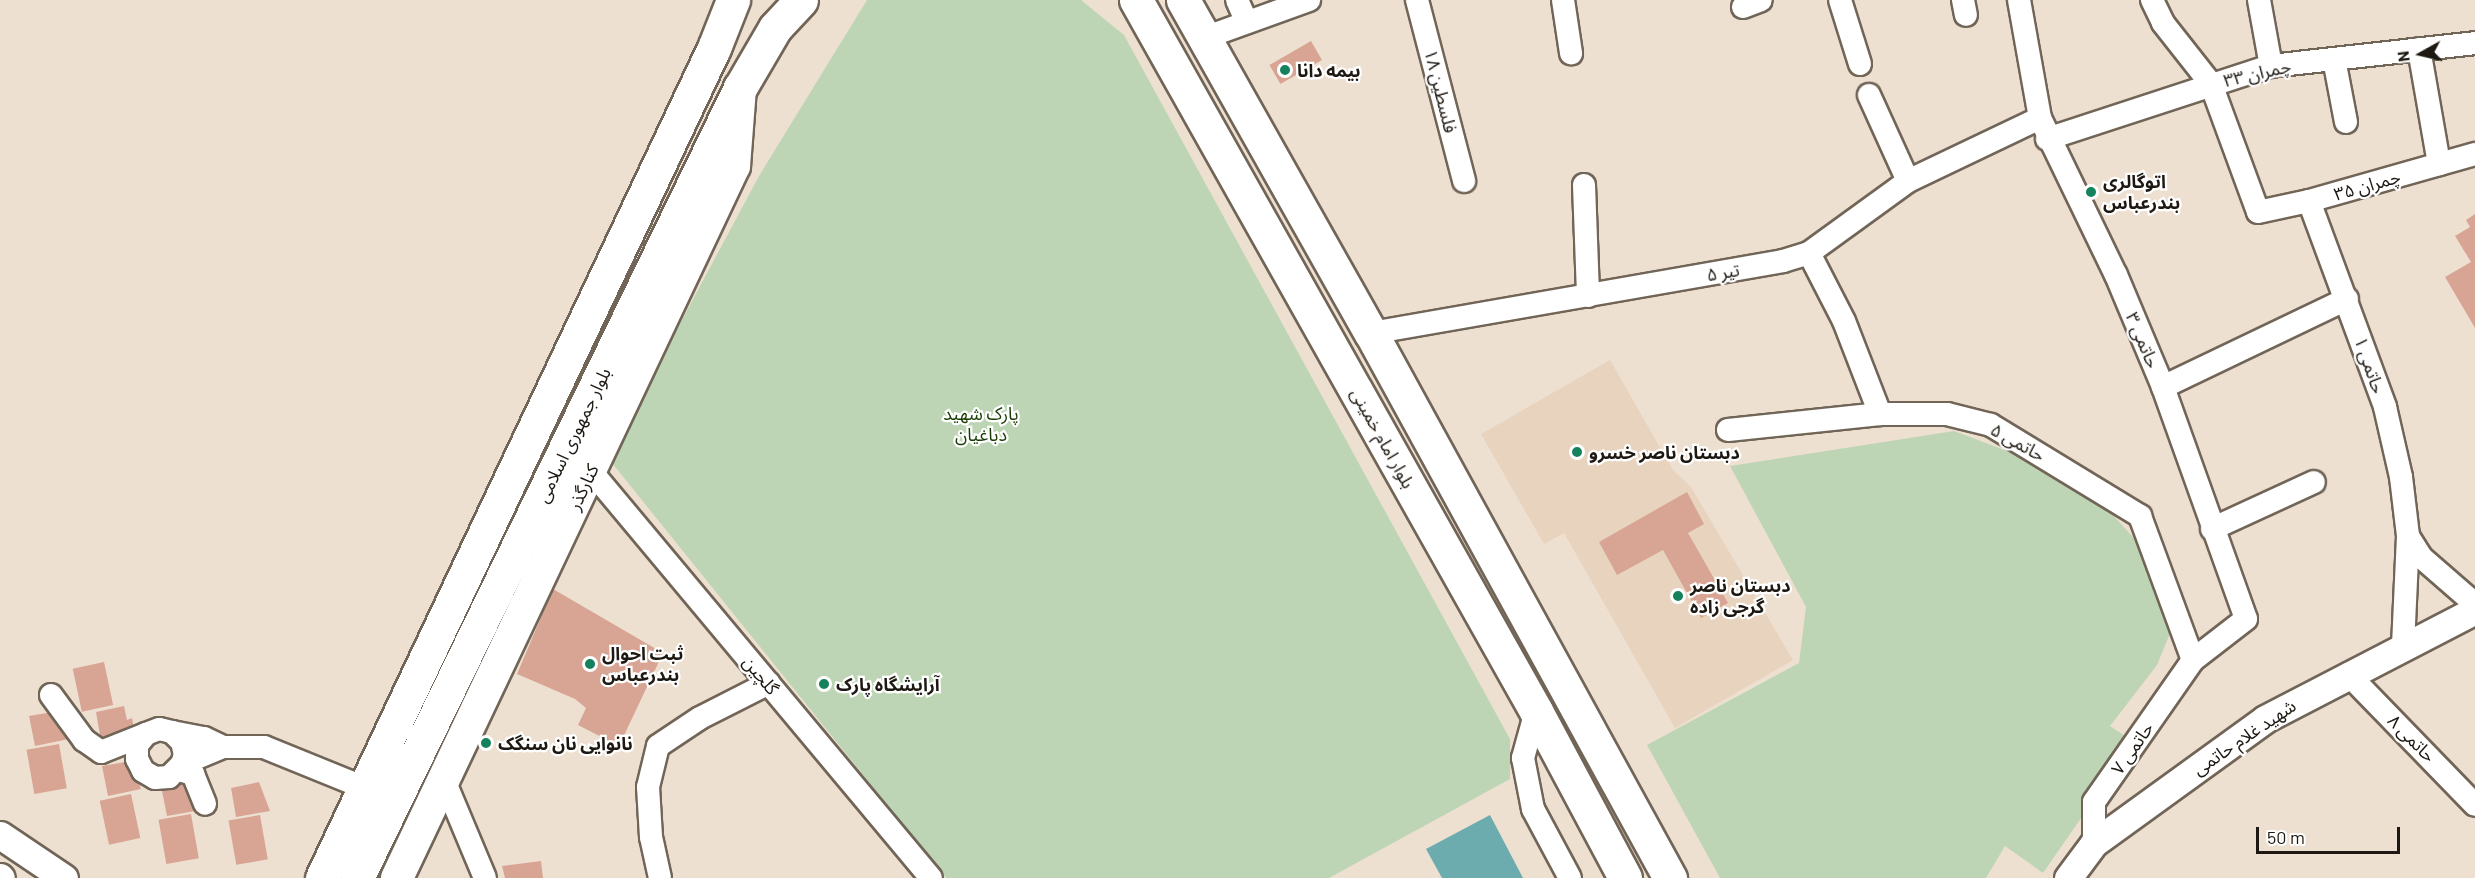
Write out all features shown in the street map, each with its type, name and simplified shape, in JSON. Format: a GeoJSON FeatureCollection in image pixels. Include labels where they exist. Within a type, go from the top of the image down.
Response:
{"type":"FeatureCollection","features":[{"type":"Feature","properties":{"kind":"main road","name":"بلوار جمهوری اسلامی"},"geometry":{"type":"LineString","coordinates":[[322,878],[714,48],[733,0]]}},
{"type":"Feature","properties":{"kind":"main road","name":"بلوار جمهوری اسلامی"},"geometry":{"type":"LineString","coordinates":[[357,878],[740,88],[781,14],[801,0]]}},
{"type":"Feature","properties":{"kind":"main road","name":"بلوار امام خمینی"},"geometry":{"type":"LineString","coordinates":[[1136,0],[1536,711],[1625,878]]}},
{"type":"Feature","properties":{"kind":"main road"},"geometry":{"type":"LineString","coordinates":[[1183,0],[1371,333],[1671,878]]}},
{"type":"Feature","properties":{"kind":"main road","name":"کنارگذر"},"geometry":{"type":"LineString","coordinates":[[397,878],[734,166],[740,88]]}},
{"type":"Feature","properties":{"kind":"main road"},"geometry":{"type":"LineString","coordinates":[[378,878],[383,826]]}},
{"type":"Feature","properties":{"kind":"street"},"geometry":{"type":"LineString","coordinates":[[1237,0],[1247,22]]}},
{"type":"Feature","properties":{"kind":"street"},"geometry":{"type":"LineString","coordinates":[[1204,38],[1309,0]]}},
{"type":"Feature","properties":{"kind":"street","name":"فلسطین ۱۸"},"geometry":{"type":"LineString","coordinates":[[1417,0],[1464,181]]}},
{"type":"Feature","properties":{"kind":"street"},"geometry":{"type":"LineString","coordinates":[[1563,0],[1571,52]]}},
{"type":"Feature","properties":{"kind":"street"},"geometry":{"type":"LineString","coordinates":[[1840,0],[1860,64]]}},
{"type":"Feature","properties":{"kind":"street","name":"حاتمی ۳"},"geometry":{"type":"LineString","coordinates":[[2019,0],[2044,128],[2116,275],[2163,387],[2246,620],[2193,660]]}},
{"type":"Feature","properties":{"kind":"street"},"geometry":{"type":"LineString","coordinates":[[2151,0],[2163,23],[2211,84]]}},
{"type":"Feature","properties":{"kind":"street"},"geometry":{"type":"LineString","coordinates":[[2259,0],[2271,66]]}},
{"type":"Feature","properties":{"kind":"street","name":"چمران ۳۳"},"geometry":{"type":"LineString","coordinates":[[2044,128],[2271,66],[2475,43]]}},
{"type":"Feature","properties":{"kind":"street"},"geometry":{"type":"LineString","coordinates":[[2419,49],[2439,164]]}},
{"type":"Feature","properties":{"kind":"street"},"geometry":{"type":"LineString","coordinates":[[2334,59],[2346,122]]}},
{"type":"Feature","properties":{"kind":"street","name":"چمران ۳۵"},"geometry":{"type":"LineString","coordinates":[[2211,84],[2259,212],[2308,201],[2475,154]]}},
{"type":"Feature","properties":{"kind":"street"},"geometry":{"type":"LineString","coordinates":[[1869,95],[1908,181]]}},
{"type":"Feature","properties":{"kind":"street","name":"تیر ۵"},"geometry":{"type":"LineString","coordinates":[[1371,333],[1783,261],[1809,253],[1908,181],[2044,128]]}},
{"type":"Feature","properties":{"kind":"street"},"geometry":{"type":"LineString","coordinates":[[1584,185],[1588,296]]}},
{"type":"Feature","properties":{"kind":"street","name":"حاتمی ۱"},"geometry":{"type":"LineString","coordinates":[[2308,201],[2347,299],[2385,407],[2401,477],[2408,536],[2403,648]]}},
{"type":"Feature","properties":{"kind":"street"},"geometry":{"type":"LineString","coordinates":[[1809,253],[1844,321],[1880,414]]}},
{"type":"Feature","properties":{"kind":"street"},"geometry":{"type":"LineString","coordinates":[[2163,387],[2347,299]]}},
{"type":"Feature","properties":{"kind":"street","name":"حاتمی ۵"},"geometry":{"type":"LineString","coordinates":[[1728,430],[1880,414],[1947,414],[1990,425],[2140,516],[2193,660]]}},
{"type":"Feature","properties":{"kind":"street","name":"گلچین"},"geometry":{"type":"LineString","coordinates":[[591,471],[931,878]]}},
{"type":"Feature","properties":{"kind":"street"},"geometry":{"type":"LineString","coordinates":[[2212,529],[2314,482]]}},
{"type":"Feature","properties":{"kind":"street","name":"حاتمی ۱"},"geometry":{"type":"LineString","coordinates":[[2408,536],[2421,557],[2475,603]]}},
{"type":"Feature","properties":{"kind":"street","name":"شهید غلام حاتمی"},"geometry":{"type":"LineString","coordinates":[[2068,878],[2094,843],[2265,719],[2475,610]]}},
{"type":"Feature","properties":{"kind":"street","name":"حاتمی ۷"},"geometry":{"type":"LineString","coordinates":[[2094,843],[2094,802],[2193,660]]}},
{"type":"Feature","properties":{"kind":"street","name":"حاتمی ۸"},"geometry":{"type":"LineString","coordinates":[[2348,674],[2475,805]]}},
{"type":"Feature","properties":{"kind":"street"},"geometry":{"type":"LineString","coordinates":[[660,878],[651,837],[648,787],[658,746],[700,718],[769,683]]}},
{"type":"Feature","properties":{"kind":"street"},"geometry":{"type":"LineString","coordinates":[[51,695],[84,740],[101,752],[159,729],[204,738],[223,747],[264,747],[365,788]]}},
{"type":"Feature","properties":{"kind":"street"},"geometry":{"type":"LineString","coordinates":[[1536,711],[1523,758],[1533,809],[1570,878]]}},
{"type":"Feature","properties":{"kind":"street"},"geometry":{"type":"LineString","coordinates":[[172,732],[182,742],[185,755],[181,767]]}},
{"type":"Feature","properties":{"kind":"street"},"geometry":{"type":"LineString","coordinates":[[146,734],[137,745],[136,759],[143,771],[155,778],[169,777],[181,767],[223,747]]}},
{"type":"Feature","properties":{"kind":"street"},"geometry":{"type":"LineString","coordinates":[[181,767],[193,774],[205,804]]}},
{"type":"Feature","properties":{"kind":"street"},"geometry":{"type":"LineString","coordinates":[[444,780],[485,878]]}},
{"type":"Feature","properties":{"kind":"street"},"geometry":{"type":"LineString","coordinates":[[0,835],[64,878]]}},
{"type":"Feature","properties":{"kind":"shaded area","name":"دبستان ناصر گرجی زاده"},"geometry":{"type":"Polygon","coordinates":[[[1610,360],[1673,470],[1691,487],[1793,660],[1675,728],[1564,533],[1544,544],[1481,434],[1610,360]]]}},
{"type":"Feature","properties":{"kind":"green space","name":"پارک شهید دباغیان"},"geometry":{"type":"Polygon","coordinates":[[[867,0],[1081,0],[1124,35],[1510,739],[1510,779],[1329,878],[946,878],[608,458],[759,176],[867,0]]]}},
{"type":"Feature","properties":{"kind":"green space"},"geometry":{"type":"Polygon","coordinates":[[[1954,431],[2010,452],[2111,513],[2142,547],[2171,631],[2157,665],[2110,726],[2134,742],[2043,873],[2005,846],[1986,878],[1720,878],[1647,745],[1799,663],[1806,607],[1730,466],[1954,431]]]}},
{"type":"Feature","properties":{"kind":"water"},"geometry":{"type":"Polygon","coordinates":[[[1490,815],[1523,878],[1442,878],[1426,849],[1490,815]]]}},
{"type":"Feature","properties":{"kind":"building","name":"بیمه دانا"},"geometry":{"type":"Polygon","coordinates":[[[1311,41],[1322,60],[1280,84],[1269,65],[1311,41]]]}},
{"type":"Feature","properties":{"kind":"building"},"geometry":{"type":"Polygon","coordinates":[[[2475,214],[2475,328],[2445,277],[2471,262],[2455,236],[2470,227],[2466,220],[2475,214]]]}},
{"type":"Feature","properties":{"kind":"building"},"geometry":{"type":"Polygon","coordinates":[[[1687,492],[1704,524],[1688,533],[1728,603],[1701,618],[1663,550],[1617,575],[1599,542],[1687,492]]]}},
{"type":"Feature","properties":{"kind":"building","name":"ثبت احوال بندرعباس"},"geometry":{"type":"Polygon","coordinates":[[[553,589],[663,653],[619,746],[578,725],[586,708],[575,699],[517,674],[553,589]]]}},
{"type":"Feature","properties":{"kind":"building"},"geometry":{"type":"Polygon","coordinates":[[[104,662],[113,705],[82,712],[73,669],[104,662]]]}},
{"type":"Feature","properties":{"kind":"building"},"geometry":{"type":"Polygon","coordinates":[[[124,706],[127,720],[132,718],[135,735],[101,741],[96,712],[124,706]]]}},
{"type":"Feature","properties":{"kind":"building"},"geometry":{"type":"Polygon","coordinates":[[[58,711],[69,739],[35,746],[29,716],[58,711]]]}},
{"type":"Feature","properties":{"kind":"building"},"geometry":{"type":"Polygon","coordinates":[[[59,744],[67,788],[34,794],[27,750],[59,744]]]}},
{"type":"Feature","properties":{"kind":"building"},"geometry":{"type":"Polygon","coordinates":[[[131,761],[141,789],[108,796],[102,766],[131,761]]]}},
{"type":"Feature","properties":{"kind":"building"},"geometry":{"type":"Polygon","coordinates":[[[190,781],[201,810],[167,816],[161,786],[190,781]]]}},
{"type":"Feature","properties":{"kind":"building"},"geometry":{"type":"Polygon","coordinates":[[[259,782],[270,811],[236,817],[231,788],[259,782]]]}},
{"type":"Feature","properties":{"kind":"building"},"geometry":{"type":"Polygon","coordinates":[[[131,794],[140,838],[109,845],[100,801],[131,794]]]}},
{"type":"Feature","properties":{"kind":"building"},"geometry":{"type":"Polygon","coordinates":[[[191,814],[199,858],[166,864],[159,820],[191,814]]]}},
{"type":"Feature","properties":{"kind":"building"},"geometry":{"type":"Polygon","coordinates":[[[260,815],[268,859],[236,865],[228,821],[260,815]]]}},
{"type":"Feature","properties":{"kind":"building"},"geometry":{"type":"Polygon","coordinates":[[[541,861],[543,878],[505,878],[502,866],[541,861]]]}},
{"type":"Feature","properties":{"kind":"place","name":"بیمه دانا"},"geometry":{"type":"Point","coordinates":[1285,70]}},
{"type":"Feature","properties":{"kind":"place","name":"اتوگالری بندرعباس"},"geometry":{"type":"Point","coordinates":[2091,192]}},
{"type":"Feature","properties":{"kind":"place","name":"دبستان ناصر خسرو"},"geometry":{"type":"Point","coordinates":[1577,452]}},
{"type":"Feature","properties":{"kind":"place","name":"دبستان ناصر گرجی زاده"},"geometry":{"type":"Point","coordinates":[1678,596]}},
{"type":"Feature","properties":{"kind":"place","name":"ثبت احوال بندرعباس"},"geometry":{"type":"Point","coordinates":[590,664]}},
{"type":"Feature","properties":{"kind":"place","name":"آرایشگاه پارک"},"geometry":{"type":"Point","coordinates":[824,684]}},
{"type":"Feature","properties":{"kind":"place","name":"نانوایی نان سنگک"},"geometry":{"type":"Point","coordinates":[486,743]}}]}
